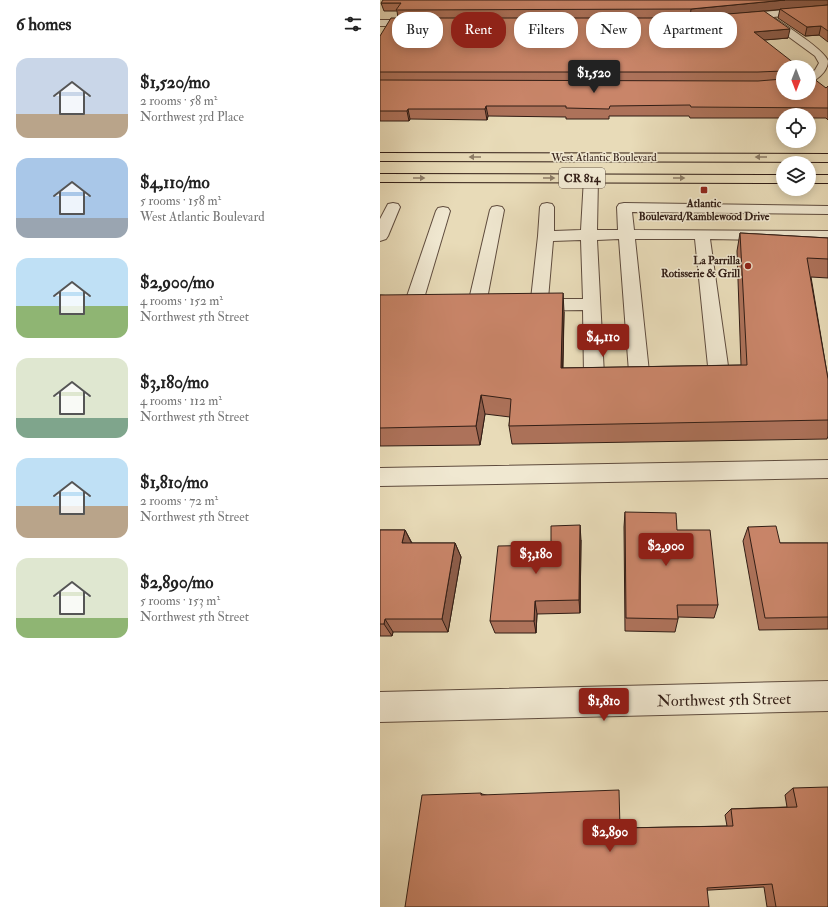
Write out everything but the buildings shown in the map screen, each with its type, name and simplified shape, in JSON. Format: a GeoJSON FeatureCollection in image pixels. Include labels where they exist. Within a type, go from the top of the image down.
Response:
{"type":"FeatureCollection","features":[{"type":"Feature","properties":{"kind":"main road","name":"West Atlantic Boulevard"},"geometry":{"type":"LineString","coordinates":[[380,157],[828,158]]}},
{"type":"Feature","properties":{"kind":"main road","name":"West Atlantic Boulevard"},"geometry":{"type":"LineString","coordinates":[[380,178],[776,179]]}},
{"type":"Feature","properties":{"kind":"main road"},"geometry":{"type":"LineString","coordinates":[[816,179],[828,179]]}},
{"type":"Feature","properties":{"kind":"street"},"geometry":{"type":"LineString","coordinates":[[737,17],[828,9]]}},
{"type":"Feature","properties":{"kind":"street"},"geometry":{"type":"LineString","coordinates":[[765,15],[819,54],[824,63],[822,69],[816,74]]}},
{"type":"Feature","properties":{"kind":"street"},"geometry":{"type":"LineString","coordinates":[[380,23],[392,23]]}},
{"type":"Feature","properties":{"kind":"street"},"geometry":{"type":"LineString","coordinates":[[591,178],[589,235],[594,375]]}},
{"type":"Feature","properties":{"kind":"street"},"geometry":{"type":"LineString","coordinates":[[380,236],[393,207]]}},
{"type":"Feature","properties":{"kind":"street"},"geometry":{"type":"LineString","coordinates":[[539,305],[546,236],[546,207]]}},
{"type":"Feature","properties":{"kind":"street"},"geometry":{"type":"LineString","coordinates":[[639,372],[624,208],[828,210]]}},
{"type":"Feature","properties":{"kind":"street"},"geometry":{"type":"LineString","coordinates":[[498,210],[485,304],[592,304]]}},
{"type":"Feature","properties":{"kind":"street"},"geometry":{"type":"LineString","coordinates":[[413,305],[443,211]]}},
{"type":"Feature","properties":{"kind":"street"},"geometry":{"type":"LineString","coordinates":[[546,236],[627,234],[828,236]]}},
{"type":"Feature","properties":{"kind":"street"},"geometry":{"type":"LineString","coordinates":[[702,234],[718,366]]}},
{"type":"Feature","properties":{"kind":"street"},"geometry":{"type":"LineString","coordinates":[[380,477],[828,469]]}},
{"type":"Feature","properties":{"kind":"street","name":"Northwest 5th Street"},"geometry":{"type":"LineString","coordinates":[[380,707],[828,696]]}},
{"type":"Feature","properties":{"kind":"place","name":"Atlantic Boulevard/Ramblewood Drive"},"geometry":{"type":"Point","coordinates":[704,190]}},
{"type":"Feature","properties":{"kind":"place","name":"La Parrilla Rotisserie & Grill"},"geometry":{"type":"Point","coordinates":[748,266]}}]}
